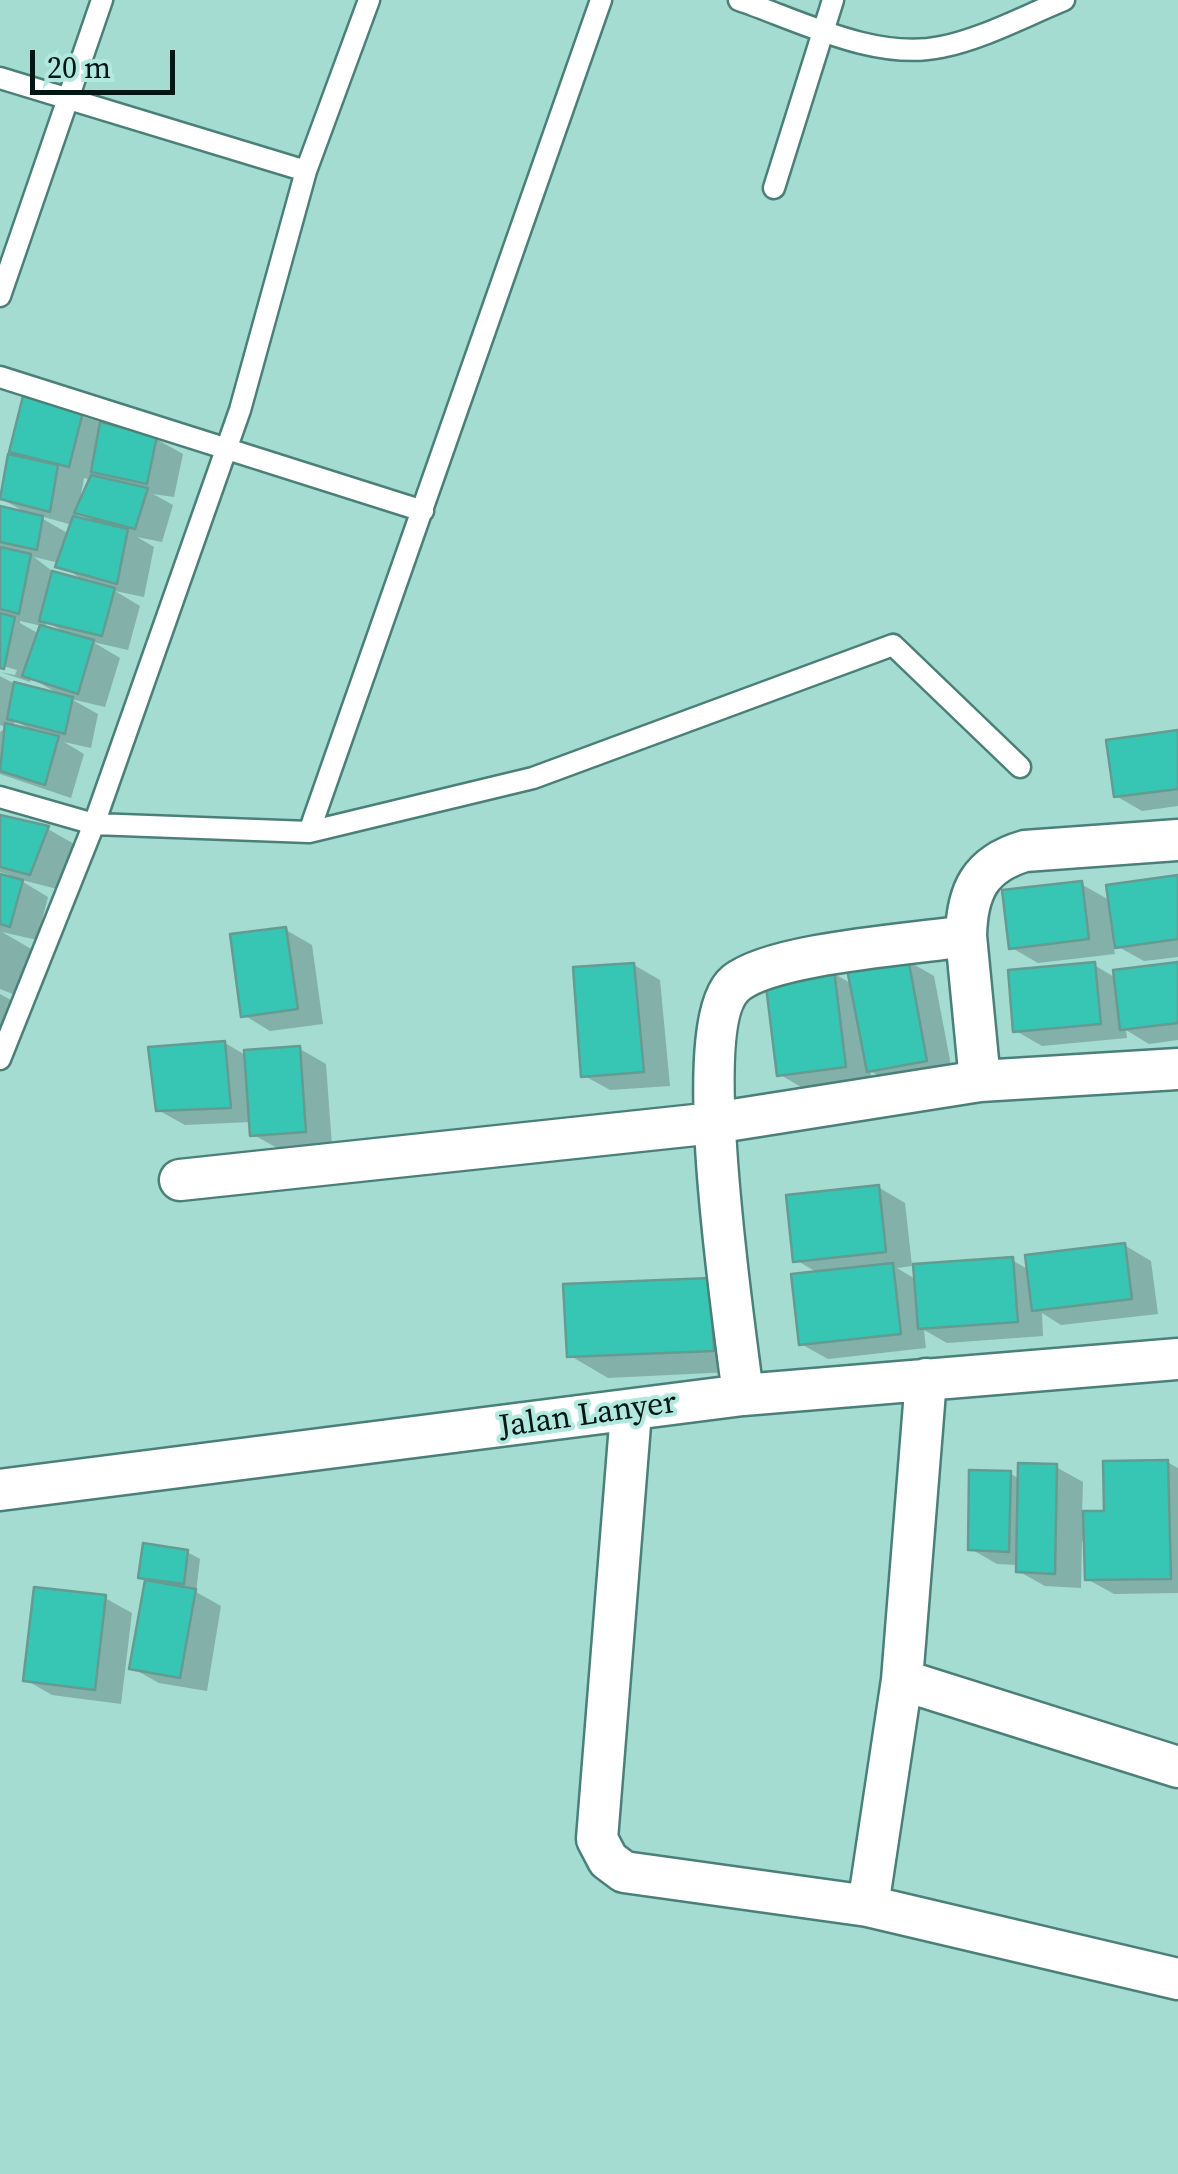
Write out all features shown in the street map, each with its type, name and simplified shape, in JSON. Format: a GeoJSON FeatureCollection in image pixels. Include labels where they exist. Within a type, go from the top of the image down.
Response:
{"type":"FeatureCollection","features":[{"type":"Feature","properties":{"kind":"street"},"geometry":{"type":"LineString","coordinates":[[980,1081],[966,936],[966,914],[977,878],[1005,856],[1025,850],[1178,840]]}},
{"type":"Feature","properties":{"kind":"street"},"geometry":{"type":"LineString","coordinates":[[743,1395],[714,1123],[714,1034],[721,1002],[735,984],[766,966],[966,936]]}},
{"type":"Feature","properties":{"kind":"street"},"geometry":{"type":"LineString","coordinates":[[180,1180],[714,1123],[980,1081],[1178,1069]]}},
{"type":"Feature","properties":{"kind":"street","name":"Jalan Lanyer"},"geometry":{"type":"LineString","coordinates":[[0,1490],[743,1395],[1178,1359]]}},
{"type":"Feature","properties":{"kind":"street"},"geometry":{"type":"LineString","coordinates":[[868,1906],[902,1680],[926,1380]]}},
{"type":"Feature","properties":{"kind":"street"},"geometry":{"type":"LineString","coordinates":[[631,1412],[597,1838],[608,1860],[624,1872],[868,1906],[1178,1979]]}},
{"type":"Feature","properties":{"kind":"street"},"geometry":{"type":"LineString","coordinates":[[902,1680],[1178,1767]]}},
{"type":"Feature","properties":{"kind":"lane"},"geometry":{"type":"LineString","coordinates":[[0,296],[102,0]]}},
{"type":"Feature","properties":{"kind":"lane"},"geometry":{"type":"LineString","coordinates":[[0,1059],[94,824],[240,410],[306,171],[369,0]]}},
{"type":"Feature","properties":{"kind":"lane"},"geometry":{"type":"LineString","coordinates":[[309,832],[601,0]]}},
{"type":"Feature","properties":{"kind":"lane"},"geometry":{"type":"LineString","coordinates":[[740,0],[908,51],[942,47],[1064,0]]}},
{"type":"Feature","properties":{"kind":"lane"},"geometry":{"type":"LineString","coordinates":[[774,188],[833,0]]}},
{"type":"Feature","properties":{"kind":"lane"},"geometry":{"type":"LineString","coordinates":[[0,78],[306,171]]}},
{"type":"Feature","properties":{"kind":"lane"},"geometry":{"type":"LineString","coordinates":[[0,377],[423,511]]}},
{"type":"Feature","properties":{"kind":"lane"},"geometry":{"type":"LineString","coordinates":[[0,797],[94,824],[309,832],[532,778],[893,645],[1020,766]]}},
{"type":"Feature","properties":{"kind":"building"},"geometry":{"type":"Polygon","coordinates":[[[23,396],[83,412],[69,467],[9,452],[23,396]]]}},
{"type":"Feature","properties":{"kind":"building"},"geometry":{"type":"Polygon","coordinates":[[[100,422],[157,436],[147,484],[91,472],[100,422]]]}},
{"type":"Feature","properties":{"kind":"building"},"geometry":{"type":"Polygon","coordinates":[[[8,454],[58,465],[50,512],[0,499],[8,454]]]}},
{"type":"Feature","properties":{"kind":"building"},"geometry":{"type":"Polygon","coordinates":[[[91,475],[148,488],[135,529],[74,513],[91,475]]]}},
{"type":"Feature","properties":{"kind":"building"},"geometry":{"type":"Polygon","coordinates":[[[0,506],[43,516],[37,550],[0,542],[0,506]]]}},
{"type":"Feature","properties":{"kind":"building"},"geometry":{"type":"Polygon","coordinates":[[[73,516],[128,529],[117,584],[55,567],[73,516]]]}},
{"type":"Feature","properties":{"kind":"building"},"geometry":{"type":"Polygon","coordinates":[[[0,547],[31,554],[19,614],[0,609],[0,547]]]}},
{"type":"Feature","properties":{"kind":"building"},"geometry":{"type":"Polygon","coordinates":[[[52,571],[115,588],[102,636],[39,621],[52,571]]]}},
{"type":"Feature","properties":{"kind":"building"},"geometry":{"type":"Polygon","coordinates":[[[0,613],[15,617],[4,669],[0,668],[0,613]]]}},
{"type":"Feature","properties":{"kind":"building"},"geometry":{"type":"Polygon","coordinates":[[[40,625],[94,640],[78,694],[22,676],[40,625]]]}},
{"type":"Feature","properties":{"kind":"building"},"geometry":{"type":"Polygon","coordinates":[[[14,682],[73,697],[65,734],[7,719],[14,682]]]}},
{"type":"Feature","properties":{"kind":"building"},"geometry":{"type":"Polygon","coordinates":[[[5,723],[59,736],[45,785],[0,771],[5,723]]]}},
{"type":"Feature","properties":{"kind":"building"},"geometry":{"type":"Polygon","coordinates":[[[1178,730],[1178,789],[1114,797],[1106,740],[1178,730]]]}},
{"type":"Feature","properties":{"kind":"building"},"geometry":{"type":"Polygon","coordinates":[[[0,815],[49,826],[30,875],[0,867],[0,815]]]}},
{"type":"Feature","properties":{"kind":"building"},"geometry":{"type":"Polygon","coordinates":[[[0,874],[23,880],[10,927],[0,924],[0,874]]]}},
{"type":"Feature","properties":{"kind":"building"},"geometry":{"type":"Polygon","coordinates":[[[1178,875],[1178,939],[1115,948],[1106,885],[1178,875]]]}},
{"type":"Feature","properties":{"kind":"building"},"geometry":{"type":"Polygon","coordinates":[[[1082,881],[1089,939],[1009,949],[1002,890],[1082,881]]]}},
{"type":"Feature","properties":{"kind":"building"},"geometry":{"type":"Polygon","coordinates":[[[286,927],[298,1009],[241,1017],[230,934],[286,927]]]}},
{"type":"Feature","properties":{"kind":"building"},"geometry":{"type":"Polygon","coordinates":[[[908,958],[927,1061],[867,1072],[847,969],[908,958]]]}},
{"type":"Feature","properties":{"kind":"building"},"geometry":{"type":"Polygon","coordinates":[[[1095,962],[1101,1024],[1013,1032],[1008,970],[1095,962]]]}},
{"type":"Feature","properties":{"kind":"building"},"geometry":{"type":"Polygon","coordinates":[[[1178,962],[1178,1023],[1120,1030],[1113,970],[1178,962]]]}},
{"type":"Feature","properties":{"kind":"building"},"geometry":{"type":"Polygon","coordinates":[[[634,963],[644,1072],[581,1077],[573,967],[634,963]]]}},
{"type":"Feature","properties":{"kind":"building"},"geometry":{"type":"Polygon","coordinates":[[[834,970],[846,1067],[777,1076],[765,978],[834,970]]]}},
{"type":"Feature","properties":{"kind":"building"},"geometry":{"type":"Polygon","coordinates":[[[225,1041],[231,1108],[156,1111],[148,1047],[225,1041]]]}},
{"type":"Feature","properties":{"kind":"building"},"geometry":{"type":"Polygon","coordinates":[[[300,1046],[306,1132],[250,1136],[244,1050],[300,1046]]]}},
{"type":"Feature","properties":{"kind":"building"},"geometry":{"type":"Polygon","coordinates":[[[879,1185],[886,1252],[793,1262],[786,1195],[879,1185]]]}},
{"type":"Feature","properties":{"kind":"building"},"geometry":{"type":"Polygon","coordinates":[[[1125,1243],[1132,1299],[1032,1311],[1025,1255],[1125,1243]]]}},
{"type":"Feature","properties":{"kind":"building"},"geometry":{"type":"Polygon","coordinates":[[[1013,1257],[1018,1322],[918,1329],[913,1264],[1013,1257]]]}},
{"type":"Feature","properties":{"kind":"building"},"geometry":{"type":"Polygon","coordinates":[[[893,1263],[901,1334],[799,1345],[791,1274],[893,1263]]]}},
{"type":"Feature","properties":{"kind":"building"},"geometry":{"type":"Polygon","coordinates":[[[710,1278],[714,1351],[567,1357],[563,1284],[710,1278]]]}},
{"type":"Feature","properties":{"kind":"building"},"geometry":{"type":"Polygon","coordinates":[[[1168,1460],[1171,1579],[1085,1580],[1083,1511],[1104,1511],[1103,1461],[1168,1460]]]}},
{"type":"Feature","properties":{"kind":"building"},"geometry":{"type":"Polygon","coordinates":[[[1018,1463],[1057,1464],[1055,1574],[1016,1572],[1018,1463]]]}},
{"type":"Feature","properties":{"kind":"building"},"geometry":{"type":"Polygon","coordinates":[[[969,1470],[1011,1471],[1009,1552],[968,1550],[969,1470]]]}},
{"type":"Feature","properties":{"kind":"building"},"geometry":{"type":"Polygon","coordinates":[[[143,1543],[188,1550],[184,1584],[138,1578],[143,1543]]]}},
{"type":"Feature","properties":{"kind":"building"},"geometry":{"type":"Polygon","coordinates":[[[145,1580],[196,1589],[180,1678],[129,1669],[145,1580]]]}},
{"type":"Feature","properties":{"kind":"building"},"geometry":{"type":"Polygon","coordinates":[[[34,1587],[106,1595],[95,1690],[23,1681],[34,1587]]]}}]}
